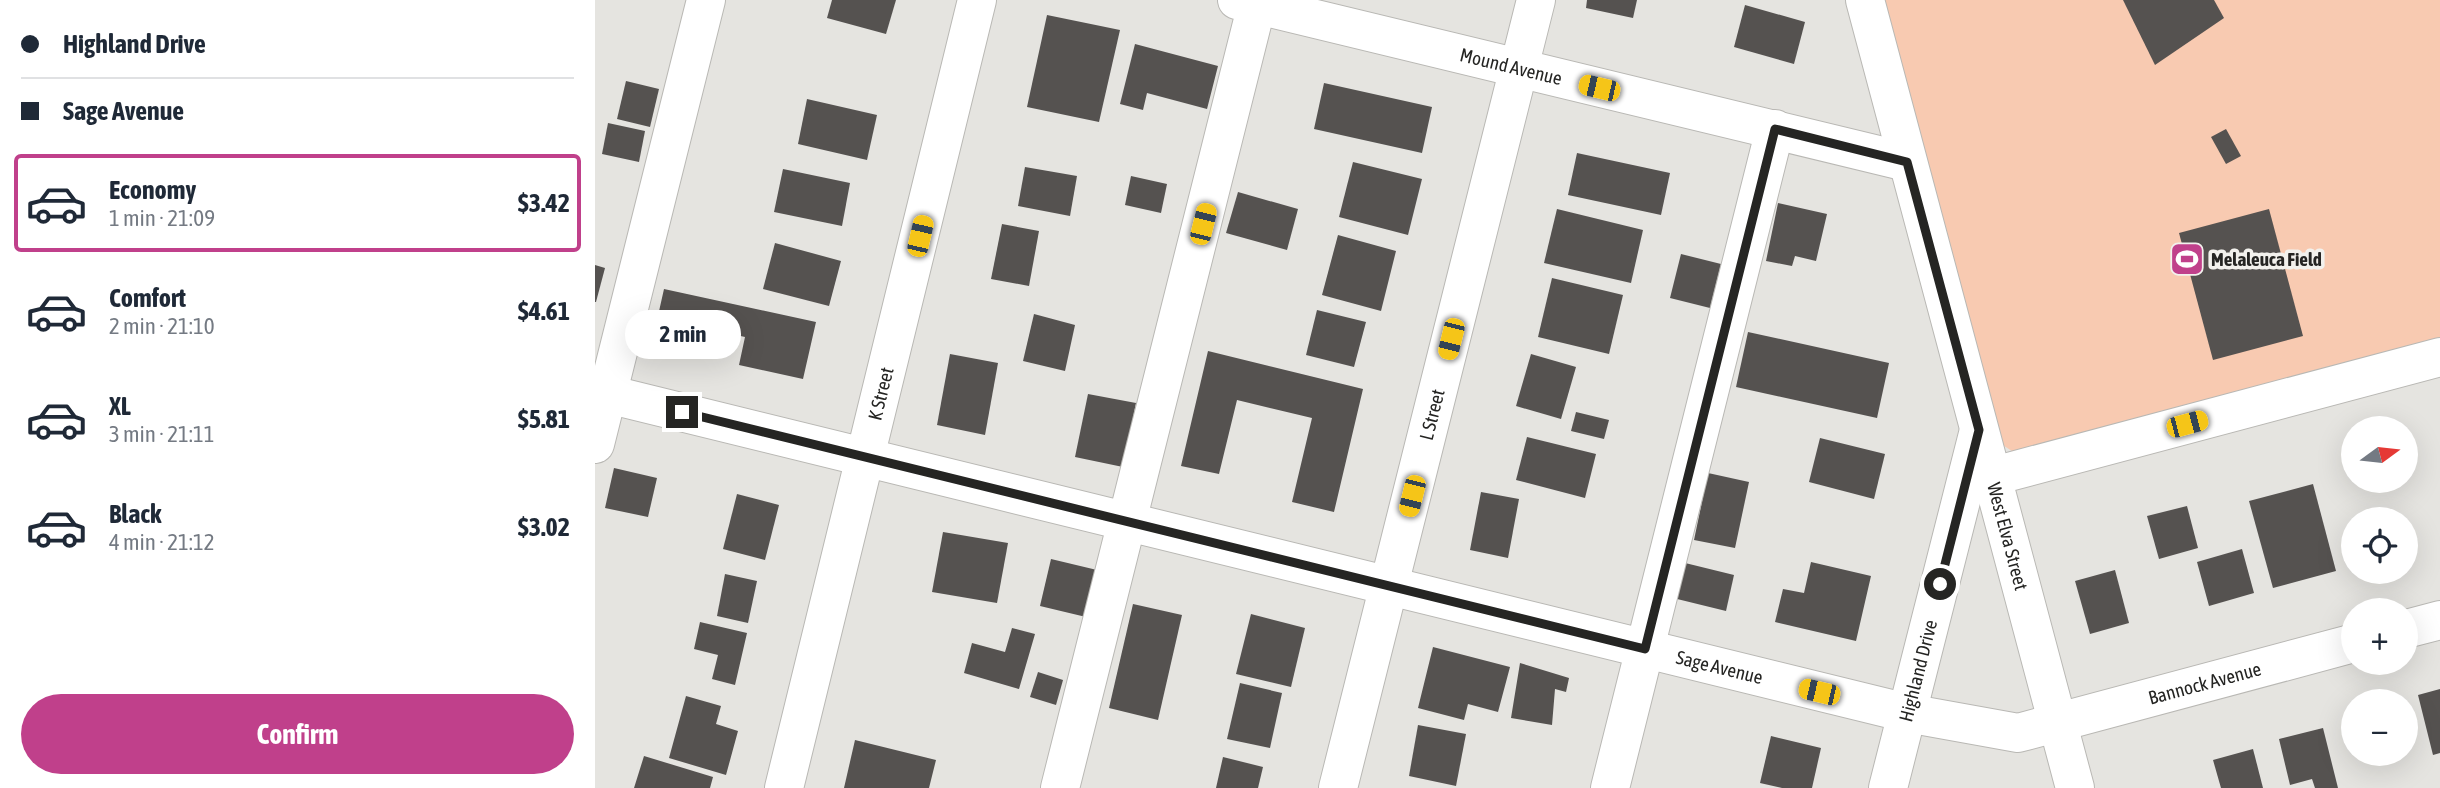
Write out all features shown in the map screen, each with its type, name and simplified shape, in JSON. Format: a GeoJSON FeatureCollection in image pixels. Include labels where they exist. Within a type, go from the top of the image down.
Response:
{"type":"FeatureCollection","features":[{"type":"Feature","properties":{"kind":"street"},"geometry":{"type":"LineString","coordinates":[[595,444],[601,393],[706,0]]}},
{"type":"Feature","properties":{"kind":"street","name":"K Street"},"geometry":{"type":"LineString","coordinates":[[784,788],[868,456],[977,0]]}},
{"type":"Feature","properties":{"kind":"street","name":"L Street"},"geometry":{"type":"LineString","coordinates":[[1338,788],[1535,0]]}},
{"type":"Feature","properties":{"kind":"street","name":"West Elva Street"},"geometry":{"type":"LineString","coordinates":[[1865,0],[2075,788]]}},
{"type":"Feature","properties":{"kind":"street"},"geometry":{"type":"LineString","coordinates":[[1060,788],[1129,522],[1250,2]]}},
{"type":"Feature","properties":{"kind":"street","name":"Mound Avenue"},"geometry":{"type":"LineString","coordinates":[[1250,2],[1907,162]]}},
{"type":"Feature","properties":{"kind":"street"},"geometry":{"type":"LineString","coordinates":[[1610,788],[1775,129]]}},
{"type":"Feature","properties":{"kind":"street"},"geometry":{"type":"LineString","coordinates":[[1990,477],[2440,357]]}},
{"type":"Feature","properties":{"kind":"street","name":"Sage Avenue"},"geometry":{"type":"LineString","coordinates":[[601,393],[868,456],[1907,713]]}},
{"type":"Feature","properties":{"kind":"street","name":"Highland Drive"},"geometry":{"type":"LineString","coordinates":[[1888,788],[1979,430]]}},
{"type":"Feature","properties":{"kind":"street"},"geometry":{"type":"LineString","coordinates":[[2418,626],[2440,620]]}},
{"type":"Feature","properties":{"kind":"street","name":"Bannock Avenue"},"geometry":{"type":"LineString","coordinates":[[1907,713],[2018,733],[2341,647]]}},
{"type":"Feature","properties":{"kind":"shaded area","name":"Melaleuca Field"},"geometry":{"type":"Polygon","coordinates":[[[1864,0],[2440,0],[2440,357],[2034,465],[1979,430],[1864,0]]]}},
{"type":"Feature","properties":{"kind":"building"},"geometry":{"type":"Polygon","coordinates":[[[832,0],[896,0],[886,34],[827,18],[832,0]]]}},
{"type":"Feature","properties":{"kind":"building"},"geometry":{"type":"Polygon","coordinates":[[[1587,0],[1637,0],[1633,18],[1586,8],[1587,0]]]}},
{"type":"Feature","properties":{"kind":"building"},"geometry":{"type":"Polygon","coordinates":[[[2123,0],[2214,0],[2224,18],[2155,65],[2123,0]]]}},
{"type":"Feature","properties":{"kind":"building"},"geometry":{"type":"Polygon","coordinates":[[[1745,5],[1805,22],[1794,64],[1734,47],[1745,5]]]}},
{"type":"Feature","properties":{"kind":"building"},"geometry":{"type":"Polygon","coordinates":[[[1047,15],[1120,30],[1099,122],[1027,107],[1047,15]]]}},
{"type":"Feature","properties":{"kind":"building"},"geometry":{"type":"Polygon","coordinates":[[[1135,44],[1218,66],[1207,109],[1147,93],[1143,110],[1120,104],[1135,44]]]}},
{"type":"Feature","properties":{"kind":"building"},"geometry":{"type":"Polygon","coordinates":[[[626,81],[659,89],[650,127],[617,119],[626,81]]]}},
{"type":"Feature","properties":{"kind":"building"},"geometry":{"type":"Polygon","coordinates":[[[1324,83],[1432,107],[1422,153],[1314,129],[1324,83]]]}},
{"type":"Feature","properties":{"kind":"building"},"geometry":{"type":"Polygon","coordinates":[[[807,99],[877,115],[867,160],[798,144],[807,99]]]}},
{"type":"Feature","properties":{"kind":"building"},"geometry":{"type":"Polygon","coordinates":[[[608,123],[645,131],[639,162],[602,154],[608,123]]]}},
{"type":"Feature","properties":{"kind":"building"},"geometry":{"type":"Polygon","coordinates":[[[2226,129],[2241,156],[2226,164],[2211,137],[2226,129]]]}},
{"type":"Feature","properties":{"kind":"building"},"geometry":{"type":"Polygon","coordinates":[[[1577,153],[1670,173],[1661,215],[1568,195],[1577,153]]]}},
{"type":"Feature","properties":{"kind":"building"},"geometry":{"type":"Polygon","coordinates":[[[1353,162],[1422,179],[1408,235],[1339,217],[1353,162]]]}},
{"type":"Feature","properties":{"kind":"building"},"geometry":{"type":"Polygon","coordinates":[[[1025,167],[1077,176],[1070,216],[1018,206],[1025,167]]]}},
{"type":"Feature","properties":{"kind":"building"},"geometry":{"type":"Polygon","coordinates":[[[783,169],[850,183],[842,226],[774,212],[783,169]]]}},
{"type":"Feature","properties":{"kind":"building"},"geometry":{"type":"Polygon","coordinates":[[[1131,176],[1167,184],[1161,213],[1125,205],[1131,176]]]}},
{"type":"Feature","properties":{"kind":"building"},"geometry":{"type":"Polygon","coordinates":[[[1238,192],[1298,209],[1287,250],[1226,233],[1238,192]]]}},
{"type":"Feature","properties":{"kind":"building"},"geometry":{"type":"Polygon","coordinates":[[[1778,203],[1827,214],[1816,261],[1795,256],[1792,266],[1766,261],[1778,203]]]}},
{"type":"Feature","properties":{"kind":"building"},"geometry":{"type":"Polygon","coordinates":[[[1557,209],[1643,230],[1631,283],[1544,263],[1557,209]]]}},
{"type":"Feature","properties":{"kind":"building"},"geometry":{"type":"Polygon","coordinates":[[[2269,209],[2303,336],[2213,360],[2179,233],[2269,209]]]}},
{"type":"Feature","properties":{"kind":"building"},"geometry":{"type":"Polygon","coordinates":[[[1002,224],[1039,231],[1029,286],[991,279],[1002,224]]]}},
{"type":"Feature","properties":{"kind":"building"},"geometry":{"type":"Polygon","coordinates":[[[1338,235],[1396,251],[1381,311],[1322,295],[1338,235]]]}},
{"type":"Feature","properties":{"kind":"building"},"geometry":{"type":"Polygon","coordinates":[[[775,243],[841,261],[829,306],[763,289],[775,243]]]}},
{"type":"Feature","properties":{"kind":"building"},"geometry":{"type":"Polygon","coordinates":[[[1681,254],[1721,264],[1710,308],[1670,298],[1681,254]]]}},
{"type":"Feature","properties":{"kind":"building"},"geometry":{"type":"Polygon","coordinates":[[[595,265],[605,268],[596,302],[595,302],[595,265]]]}},
{"type":"Feature","properties":{"kind":"building"},"geometry":{"type":"Polygon","coordinates":[[[1552,278],[1623,295],[1609,354],[1538,337],[1552,278]]]}},
{"type":"Feature","properties":{"kind":"building"},"geometry":{"type":"Polygon","coordinates":[[[664,289],[816,322],[803,379],[739,365],[745,337],[710,329],[706,350],[653,338],[664,289]]]}},
{"type":"Feature","properties":{"kind":"building"},"geometry":{"type":"Polygon","coordinates":[[[1317,310],[1366,322],[1354,367],[1306,355],[1317,310]]]}},
{"type":"Feature","properties":{"kind":"building"},"geometry":{"type":"Polygon","coordinates":[[[1034,314],[1075,325],[1065,371],[1023,361],[1034,314]]]}},
{"type":"Feature","properties":{"kind":"building"},"geometry":{"type":"Polygon","coordinates":[[[1748,332],[1889,363],[1877,418],[1736,387],[1748,332]]]}},
{"type":"Feature","properties":{"kind":"building"},"geometry":{"type":"Polygon","coordinates":[[[1208,351],[1363,389],[1334,512],[1292,502],[1312,418],[1237,400],[1219,474],[1181,466],[1208,351]]]}},
{"type":"Feature","properties":{"kind":"building"},"geometry":{"type":"Polygon","coordinates":[[[950,354],[998,363],[985,435],[937,425],[950,354]]]}},
{"type":"Feature","properties":{"kind":"building"},"geometry":{"type":"Polygon","coordinates":[[[1531,354],[1576,367],[1561,419],[1516,406],[1531,354]]]}},
{"type":"Feature","properties":{"kind":"building"},"geometry":{"type":"Polygon","coordinates":[[[1088,394],[1136,403],[1123,467],[1075,457],[1088,394]]]}},
{"type":"Feature","properties":{"kind":"building"},"geometry":{"type":"Polygon","coordinates":[[[1576,412],[1609,420],[1604,439],[1571,431],[1576,412]]]}},
{"type":"Feature","properties":{"kind":"building"},"geometry":{"type":"Polygon","coordinates":[[[1527,437],[1596,454],[1585,498],[1516,480],[1527,437]]]}},
{"type":"Feature","properties":{"kind":"building"},"geometry":{"type":"Polygon","coordinates":[[[1820,438],[1885,454],[1874,499],[1809,482],[1820,438]]]}},
{"type":"Feature","properties":{"kind":"building"},"geometry":{"type":"Polygon","coordinates":[[[614,468],[657,478],[648,517],[605,508],[614,468]]]}},
{"type":"Feature","properties":{"kind":"building"},"geometry":{"type":"Polygon","coordinates":[[[1708,473],[1749,482],[1735,548],[1694,540],[1708,473]]]}},
{"type":"Feature","properties":{"kind":"building"},"geometry":{"type":"Polygon","coordinates":[[[2313,484],[2336,571],[2273,588],[2249,501],[2313,484]]]}},
{"type":"Feature","properties":{"kind":"building"},"geometry":{"type":"Polygon","coordinates":[[[1481,492],[1519,499],[1508,558],[1470,550],[1481,492]]]}},
{"type":"Feature","properties":{"kind":"building"},"geometry":{"type":"Polygon","coordinates":[[[737,494],[779,505],[765,560],[723,549],[737,494]]]}},
{"type":"Feature","properties":{"kind":"building"},"geometry":{"type":"Polygon","coordinates":[[[2187,506],[2198,548],[2159,559],[2147,516],[2187,506]]]}},
{"type":"Feature","properties":{"kind":"building"},"geometry":{"type":"Polygon","coordinates":[[[943,532],[1008,543],[997,603],[932,592],[943,532]]]}},
{"type":"Feature","properties":{"kind":"building"},"geometry":{"type":"Polygon","coordinates":[[[2242,549],[2254,593],[2209,606],[2197,562],[2242,549]]]}},
{"type":"Feature","properties":{"kind":"building"},"geometry":{"type":"Polygon","coordinates":[[[1051,559],[1097,570],[1086,617],[1040,606],[1051,559]]]}},
{"type":"Feature","properties":{"kind":"building"},"geometry":{"type":"Polygon","coordinates":[[[1677,561],[1734,575],[1726,611],[1669,597],[1677,561]]]}},
{"type":"Feature","properties":{"kind":"building"},"geometry":{"type":"Polygon","coordinates":[[[1811,562],[1871,576],[1856,641],[1775,622],[1783,589],[1804,593],[1811,562]]]}},
{"type":"Feature","properties":{"kind":"building"},"geometry":{"type":"Polygon","coordinates":[[[2115,570],[2129,623],[2090,634],[2075,581],[2115,570]]]}},
{"type":"Feature","properties":{"kind":"building"},"geometry":{"type":"Polygon","coordinates":[[[725,574],[757,581],[748,623],[717,616],[725,574]]]}},
{"type":"Feature","properties":{"kind":"building"},"geometry":{"type":"Polygon","coordinates":[[[1133,604],[1182,615],[1158,720],[1109,708],[1133,604]]]}},
{"type":"Feature","properties":{"kind":"building"},"geometry":{"type":"Polygon","coordinates":[[[1251,614],[1305,628],[1291,687],[1236,674],[1251,614]]]}},
{"type":"Feature","properties":{"kind":"building"},"geometry":{"type":"Polygon","coordinates":[[[700,622],[747,633],[735,685],[712,679],[718,655],[694,649],[700,622]]]}},
{"type":"Feature","properties":{"kind":"building"},"geometry":{"type":"Polygon","coordinates":[[[1012,628],[1035,634],[1019,689],[964,673],[972,643],[1005,652],[1012,628]]]}},
{"type":"Feature","properties":{"kind":"building"},"geometry":{"type":"Polygon","coordinates":[[[1433,647],[1510,667],[1498,712],[1468,704],[1464,720],[1418,708],[1433,647]]]}},
{"type":"Feature","properties":{"kind":"building"},"geometry":{"type":"Polygon","coordinates":[[[1520,663],[1569,678],[1566,692],[1555,689],[1552,725],[1511,718],[1520,663]]]}},
{"type":"Feature","properties":{"kind":"building"},"geometry":{"type":"Polygon","coordinates":[[[1038,672],[1063,680],[1056,705],[1030,697],[1038,672]]]}},
{"type":"Feature","properties":{"kind":"building"},"geometry":{"type":"Polygon","coordinates":[[[1240,683],[1282,693],[1270,748],[1227,739],[1240,683]]]}},
{"type":"Feature","properties":{"kind":"building"},"geometry":{"type":"Polygon","coordinates":[[[2440,689],[2440,753],[2433,755],[2418,695],[2440,689]]]}},
{"type":"Feature","properties":{"kind":"building"},"geometry":{"type":"Polygon","coordinates":[[[686,696],[721,706],[716,724],[738,731],[726,775],[669,758],[686,696]]]}},
{"type":"Feature","properties":{"kind":"building"},"geometry":{"type":"Polygon","coordinates":[[[1418,725],[1466,734],[1456,786],[1409,776],[1418,725]]]}},
{"type":"Feature","properties":{"kind":"building"},"geometry":{"type":"Polygon","coordinates":[[[2323,728],[2338,788],[2315,788],[2312,779],[2290,785],[2279,739],[2323,728]]]}},
{"type":"Feature","properties":{"kind":"building"},"geometry":{"type":"Polygon","coordinates":[[[1771,736],[1821,748],[1812,788],[1782,788],[1760,783],[1771,736]]]}},
{"type":"Feature","properties":{"kind":"building"},"geometry":{"type":"Polygon","coordinates":[[[855,740],[936,760],[929,788],[844,788],[855,740]]]}},
{"type":"Feature","properties":{"kind":"building"},"geometry":{"type":"Polygon","coordinates":[[[2253,749],[2263,788],[2221,788],[2213,760],[2253,749]]]}},
{"type":"Feature","properties":{"kind":"building"},"geometry":{"type":"Polygon","coordinates":[[[644,756],[713,777],[710,788],[634,788],[644,756]]]}},
{"type":"Feature","properties":{"kind":"building"},"geometry":{"type":"Polygon","coordinates":[[[1223,757],[1263,767],[1258,788],[1216,788],[1223,757]]]}},
{"type":"Feature","properties":{"kind":"place","name":"Melaleuca Field"},"geometry":{"type":"Point","coordinates":[2187,259]}},
{"type":"Feature","properties":{"kind":"route"},"geometry":{"type":"LineString","coordinates":[[682,412],[1645,649],[1775,129],[1907,162],[1979,430],[1940,584]]}}]}
